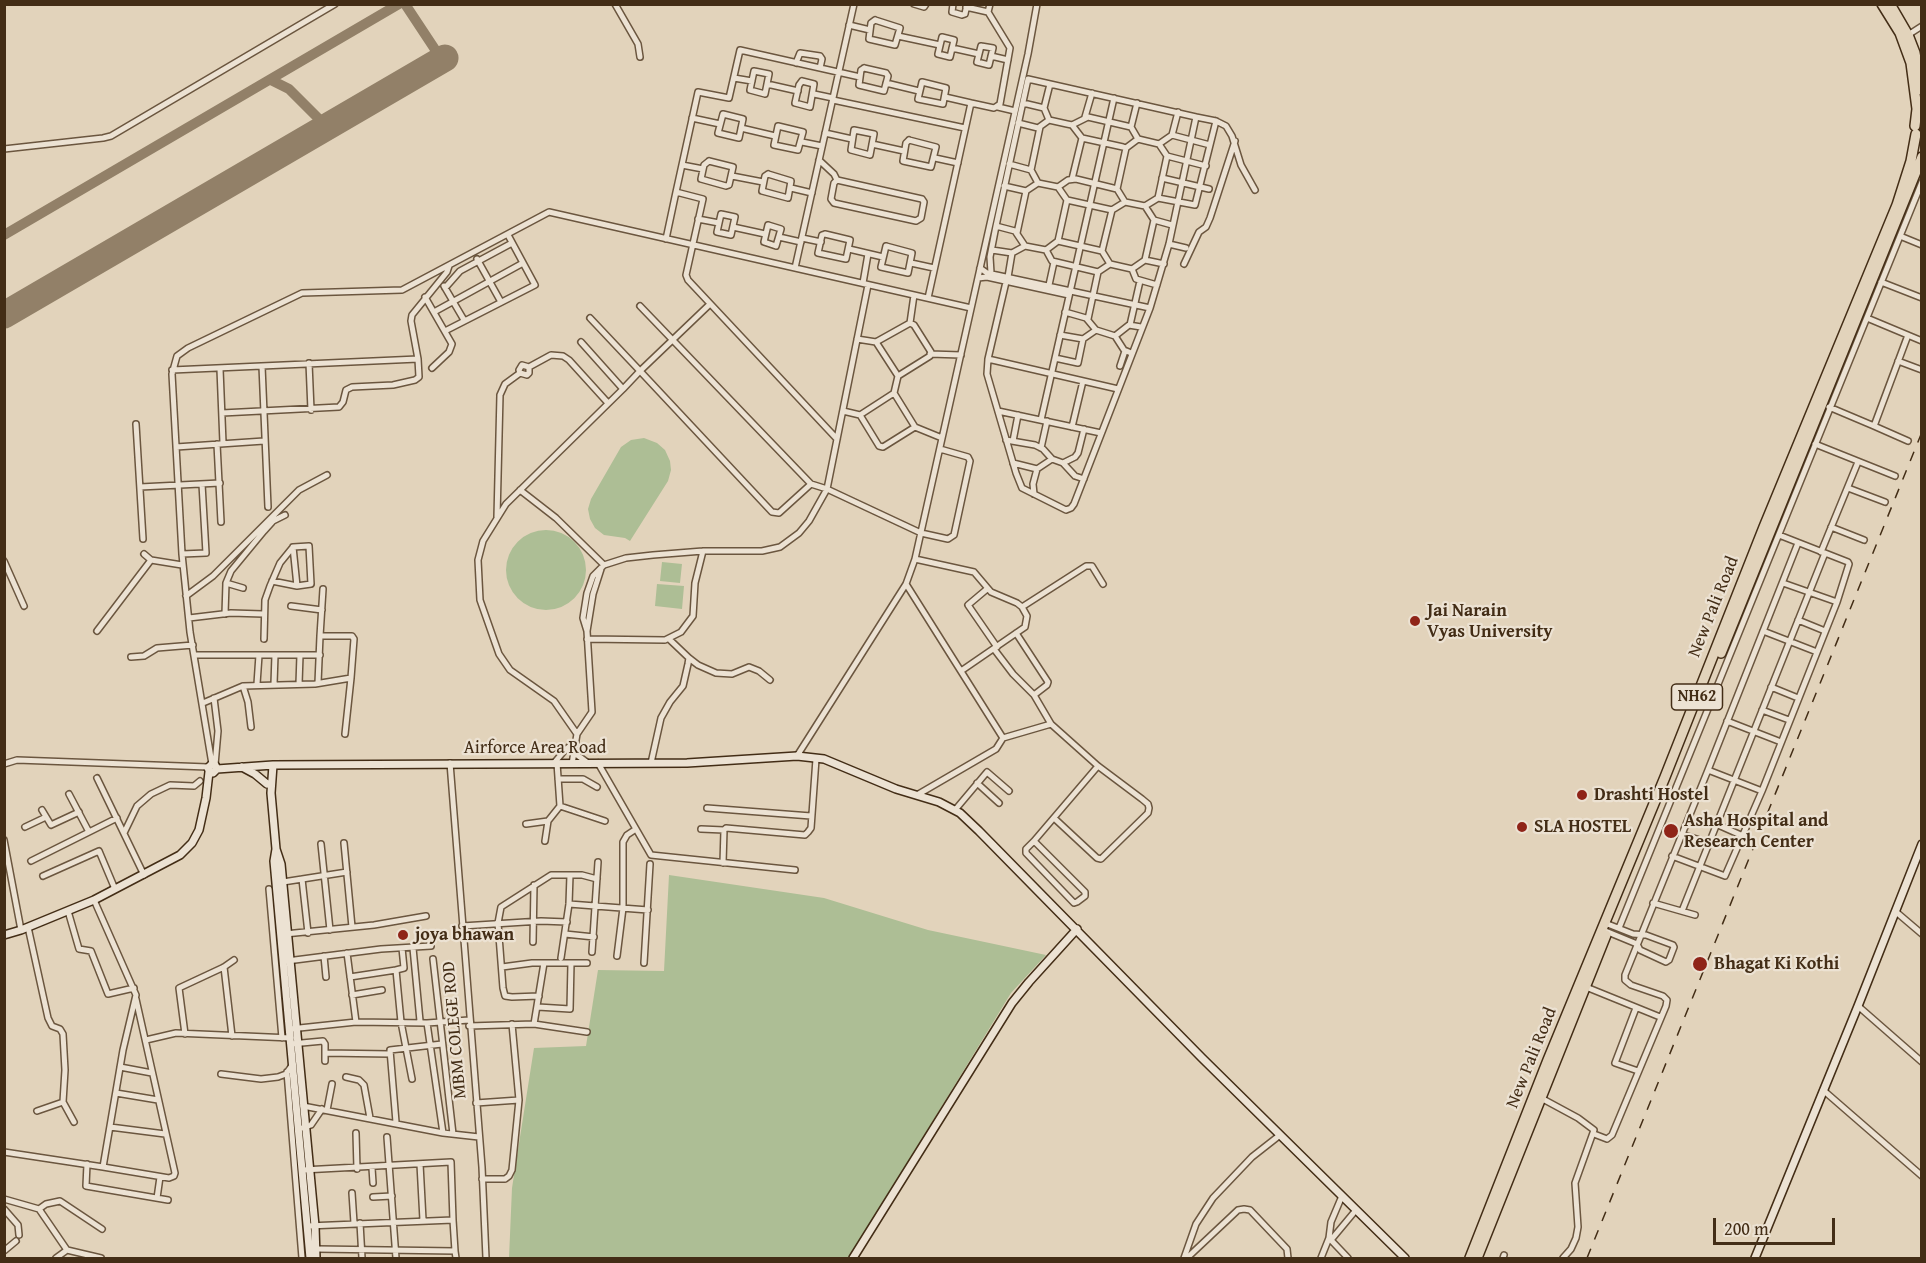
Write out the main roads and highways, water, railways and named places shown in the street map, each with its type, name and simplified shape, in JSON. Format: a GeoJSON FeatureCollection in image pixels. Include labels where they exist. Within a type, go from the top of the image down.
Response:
{"type":"FeatureCollection","features":[{"type":"Feature","properties":{"kind":"highway","name":"NH62"},"geometry":{"type":"LineString","coordinates":[[1882,4],[1900,33],[1911,63],[1919,130]]}},
{"type":"Feature","properties":{"kind":"highway"},"geometry":{"type":"LineString","coordinates":[[1890,4],[1908,35],[1915,53],[1922,90]]}},
{"type":"Feature","properties":{"kind":"highway","name":"New Pali Road"},"geometry":{"type":"LineString","coordinates":[[1478,1258],[1586,987],[1764,527],[1897,204],[1919,130]]}},
{"type":"Feature","properties":{"kind":"highway","name":"New Pali Road"},"geometry":{"type":"LineString","coordinates":[[1470,1258],[1609,928],[1921,160]]}},
{"type":"Feature","properties":{"kind":"railway"},"geometry":{"type":"LineString","coordinates":[[1587,1258],[1922,432]]}},
{"type":"Feature","properties":{"kind":"place","name":"Jai Narain Vyas University"},"geometry":{"type":"Point","coordinates":[1415,621]}},
{"type":"Feature","properties":{"kind":"place","name":"Drashti Hostel"},"geometry":{"type":"Point","coordinates":[1582,795]}},
{"type":"Feature","properties":{"kind":"place","name":"SLA HOSTEL"},"geometry":{"type":"Point","coordinates":[1522,827]}},
{"type":"Feature","properties":{"kind":"place","name":"Asha Hospital and Research Center"},"geometry":{"type":"Point","coordinates":[1671,831]}},
{"type":"Feature","properties":{"kind":"place","name":"joya bhawan"},"geometry":{"type":"Point","coordinates":[403,935]}},
{"type":"Feature","properties":{"kind":"place","name":"Bhagat Ki Kothi"},"geometry":{"type":"Point","coordinates":[1700,964]}}]}
